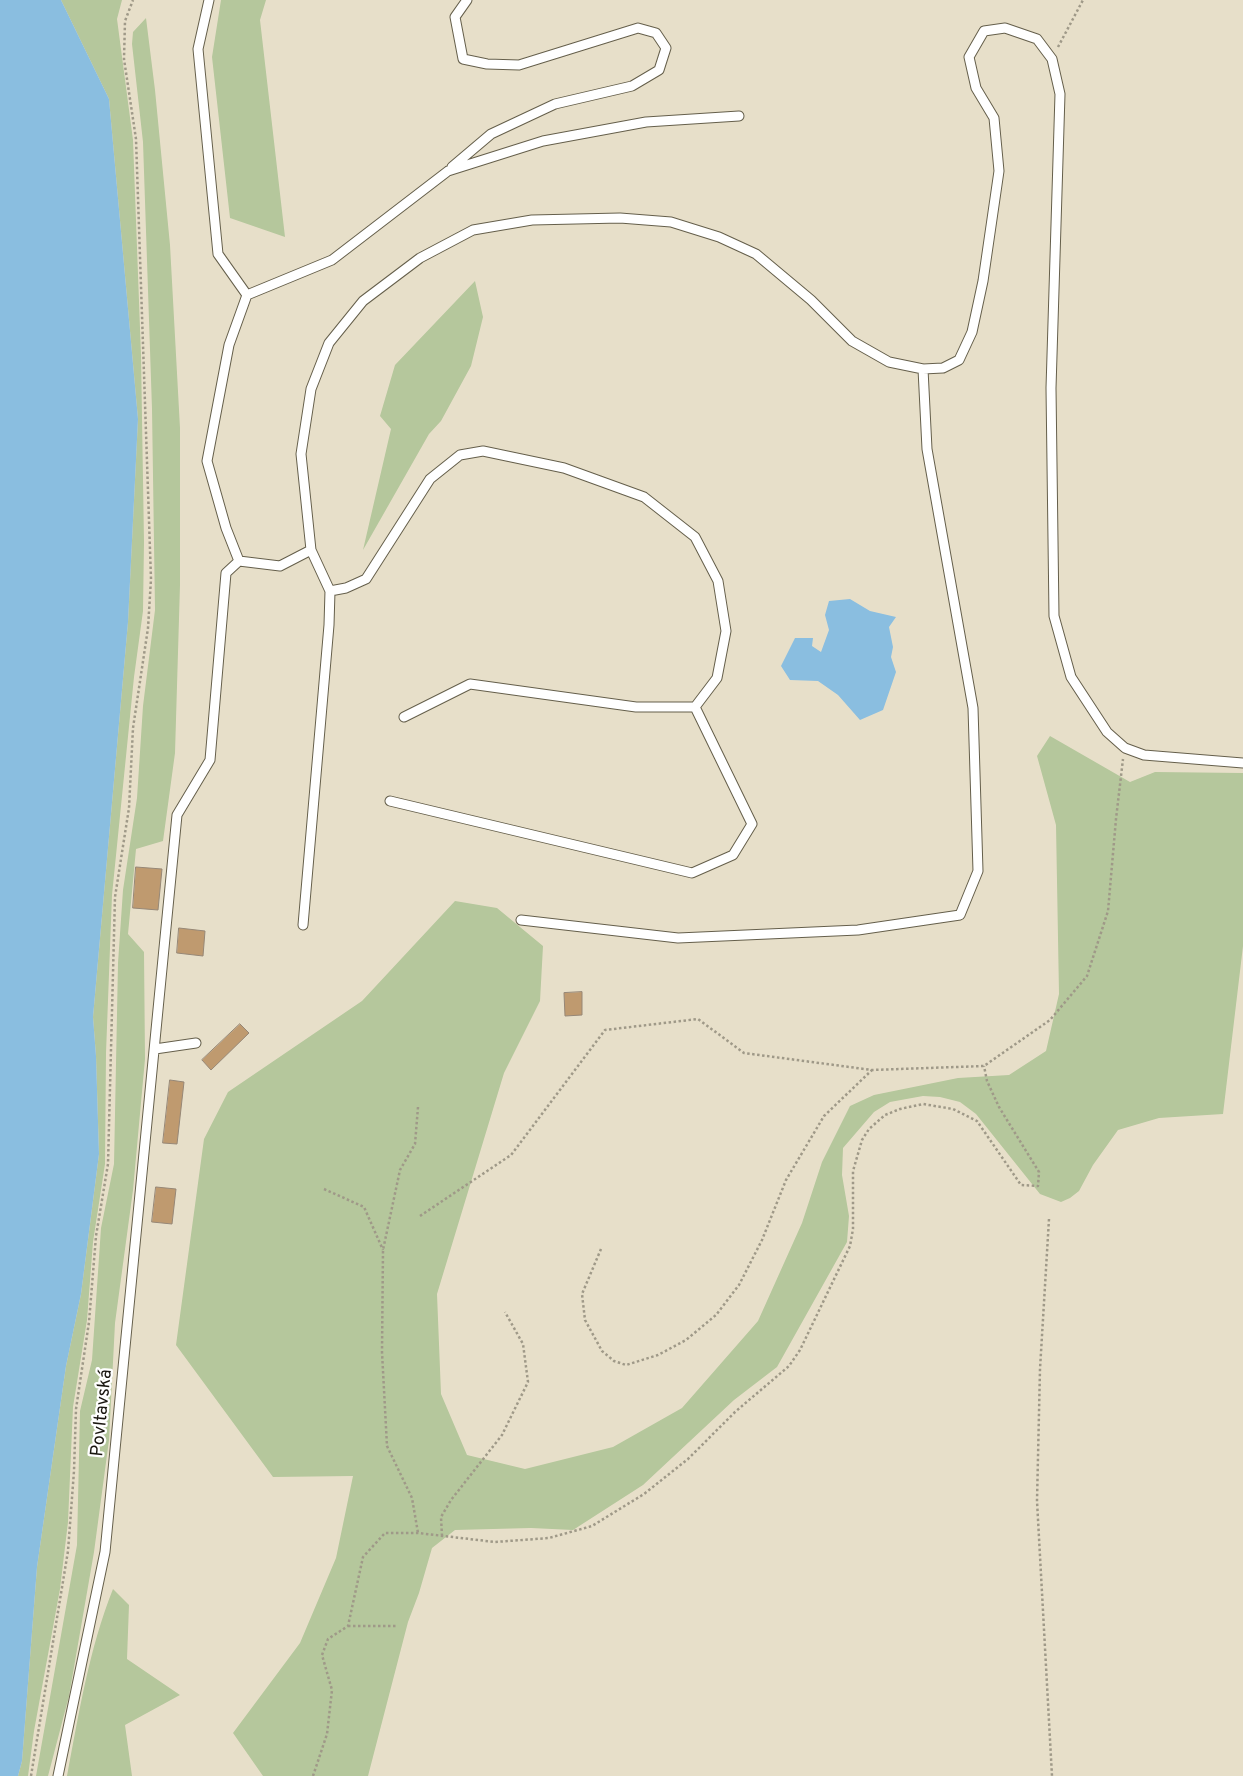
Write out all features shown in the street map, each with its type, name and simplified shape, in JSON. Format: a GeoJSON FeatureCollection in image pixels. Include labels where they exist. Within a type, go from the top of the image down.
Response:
{"type":"FeatureCollection","features":[{"type":"Feature","properties":{"kind":"lane"},"geometry":{"type":"LineString","coordinates":[[209,0],[198,49],[218,254],[247,295]]}},
{"type":"Feature","properties":{"kind":"lane"},"geometry":{"type":"LineString","coordinates":[[311,550],[280,566],[239,561],[226,528],[207,461],[229,345],[247,295],[332,260],[448,171],[491,134],[554,104],[632,86],[659,70],[666,48],[656,33],[638,28],[519,65],[487,64],[463,59],[455,17],[468,0]]}},
{"type":"Feature","properties":{"kind":"lane"},"geometry":{"type":"LineString","coordinates":[[303,924],[329,625],[330,591],[311,550],[301,454],[311,389],[329,343],[363,301],[420,258],[473,230],[532,220],[620,218],[671,222],[719,237],[756,254],[811,300],[852,341],[889,362],[923,369],[943,368],[959,360],[972,332],[986,263],[999,171],[994,118],[976,88],[969,57],[984,31],[1005,28],[1037,39],[1052,59],[1060,94],[1051,388],[1054,616],[1071,677],[1107,732],[1125,748],[1144,755],[1243,763]]}},
{"type":"Feature","properties":{"kind":"lane"},"geometry":{"type":"LineString","coordinates":[[448,171],[543,141],[646,122],[739,116]]}},
{"type":"Feature","properties":{"kind":"lane"},"geometry":{"type":"LineString","coordinates":[[521,920],[678,938],[858,930],[960,915],[978,871],[973,708],[927,450],[923,369]]}},
{"type":"Feature","properties":{"kind":"lane"},"geometry":{"type":"LineString","coordinates":[[330,591],[346,588],[366,579],[430,479],[460,455],[483,451],[564,468],[644,497],[695,537],[718,581],[726,631],[717,678],[695,707]]}},
{"type":"Feature","properties":{"kind":"lane","name":"Povltavská"},"geometry":{"type":"LineString","coordinates":[[58,1776],[105,1552],[177,815],[210,760],[226,574],[239,561]]}},
{"type":"Feature","properties":{"kind":"lane"},"geometry":{"type":"LineString","coordinates":[[404,717],[470,684],[636,707],[695,707]]}},
{"type":"Feature","properties":{"kind":"lane"},"geometry":{"type":"LineString","coordinates":[[390,801],[692,873],[733,855],[752,824],[695,707]]}},
{"type":"Feature","properties":{"kind":"lane"},"geometry":{"type":"LineString","coordinates":[[155,1049],[196,1043]]}},
{"type":"Feature","properties":{"kind":"path"},"geometry":{"type":"LineString","coordinates":[[31,1776],[68,1551],[76,1409],[89,1322],[96,1236],[108,1164],[115,897],[129,808],[133,728],[148,628],[151,578],[136,139],[124,59],[125,20],[133,0]]}},
{"type":"Feature","properties":{"kind":"path"},"geometry":{"type":"LineString","coordinates":[[1052,59],[1083,0]]}},
{"type":"Feature","properties":{"kind":"path"},"geometry":{"type":"LineString","coordinates":[[420,1216],[511,1156],[605,1030],[698,1019],[744,1053],[872,1070],[984,1066],[1050,1020],[1087,976],[1108,911],[1116,819],[1125,748]]}},
{"type":"Feature","properties":{"kind":"path"},"geometry":{"type":"LineString","coordinates":[[348,1626],[363,1557],[385,1533],[418,1533],[494,1542],[549,1538],[592,1526],[644,1494],[688,1459],[735,1412],[789,1366],[800,1350],[850,1246],[853,1229],[854,1171],[862,1140],[869,1129],[886,1115],[900,1109],[923,1104],[954,1109],[976,1121],[1021,1185],[1038,1186],[1040,1172],[999,1107],[987,1081],[984,1066]]}},
{"type":"Feature","properties":{"kind":"path"},"geometry":{"type":"LineString","coordinates":[[601,1249],[582,1294],[585,1320],[602,1351],[614,1361],[626,1365],[658,1356],[686,1340],[716,1314],[739,1285],[762,1240],[786,1180],[824,1116],[872,1070]]}},
{"type":"Feature","properties":{"kind":"path"},"geometry":{"type":"LineString","coordinates":[[418,1107],[415,1144],[400,1170],[383,1250],[382,1352],[387,1446],[412,1498],[418,1533]]}},
{"type":"Feature","properties":{"kind":"path"},"geometry":{"type":"LineString","coordinates":[[324,1189],[364,1207],[383,1250]]}},
{"type":"Feature","properties":{"kind":"path"},"geometry":{"type":"LineString","coordinates":[[1049,1219],[1040,1369],[1037,1501],[1052,1776]]}},
{"type":"Feature","properties":{"kind":"path"},"geometry":{"type":"LineString","coordinates":[[442,1537],[441,1517],[451,1500],[502,1435],[528,1382],[523,1344],[505,1312]]}},
{"type":"Feature","properties":{"kind":"path"},"geometry":{"type":"LineString","coordinates":[[313,1776],[328,1734],[332,1690],[322,1655],[328,1639],[348,1626],[398,1626]]}},
{"type":"Feature","properties":{"kind":"green space"},"geometry":{"type":"Polygon","coordinates":[[[61,0],[122,0],[117,19],[133,140],[141,355],[144,542],[143,611],[134,677],[112,895],[106,1053],[105,1164],[93,1242],[87,1320],[73,1407],[68,1522],[60,1589],[34,1731],[28,1776],[18,1776],[22,1761],[37,1567],[66,1366],[81,1294],[99,1154],[93,1017],[128,622],[138,419],[109,99],[61,0]]]}},
{"type":"Feature","properties":{"kind":"green space"},"geometry":{"type":"Polygon","coordinates":[[[221,0],[266,0],[260,20],[285,237],[230,218],[212,57],[221,0]]]}},
{"type":"Feature","properties":{"kind":"green space"},"geometry":{"type":"Polygon","coordinates":[[[146,18],[170,245],[180,428],[180,585],[175,753],[163,841],[136,849],[128,934],[144,952],[145,1059],[133,1190],[115,1323],[109,1440],[94,1552],[69,1696],[48,1776],[36,1776],[77,1545],[80,1411],[92,1360],[101,1228],[114,1164],[118,963],[123,890],[137,798],[143,706],[155,610],[152,409],[143,142],[132,44],[133,32],[146,18]]]}},
{"type":"Feature","properties":{"kind":"green space"},"geometry":{"type":"Polygon","coordinates":[[[475,281],[483,317],[471,366],[441,421],[429,434],[363,550],[391,429],[380,416],[395,365],[475,281]]]}},
{"type":"Feature","properties":{"kind":"green space"},"geometry":{"type":"Polygon","coordinates":[[[1050,736],[1130,782],[1155,772],[1243,773],[1243,946],[1223,1114],[1159,1118],[1118,1130],[1093,1165],[1079,1191],[1061,1202],[1040,1194],[976,1114],[960,1102],[940,1097],[923,1096],[890,1102],[874,1112],[843,1148],[842,1175],[849,1216],[847,1242],[777,1367],[734,1400],[643,1485],[573,1530],[531,1528],[455,1530],[432,1548],[419,1593],[408,1622],[368,1776],[263,1776],[233,1733],[300,1643],[336,1558],[353,1476],[273,1477],[176,1345],[204,1139],[228,1092],[362,1001],[455,901],[497,908],[543,946],[540,1001],[504,1073],[437,1294],[441,1394],[467,1455],[525,1469],[613,1447],[682,1408],[758,1321],[802,1223],[822,1162],[850,1106],[874,1095],[958,1078],[1009,1075],[1046,1051],[1059,994],[1056,825],[1037,756],[1050,736]]]}},
{"type":"Feature","properties":{"kind":"green space"},"geometry":{"type":"Polygon","coordinates":[[[113,1589],[129,1605],[127,1659],[180,1695],[125,1725],[132,1776],[67,1776],[91,1658],[113,1589]]]}},
{"type":"Feature","properties":{"kind":"water"},"geometry":{"type":"Polygon","coordinates":[[[0,0],[61,0],[109,99],[138,419],[128,622],[93,1017],[99,1154],[81,1294],[66,1366],[37,1567],[22,1761],[18,1776],[0,1776],[0,0]]]}},
{"type":"Feature","properties":{"kind":"water"},"geometry":{"type":"Polygon","coordinates":[[[850,599],[870,611],[896,617],[889,627],[893,647],[891,657],[896,672],[883,710],[860,720],[838,695],[818,681],[790,680],[781,666],[795,638],[813,638],[812,646],[821,652],[829,630],[825,615],[829,601],[850,599]]]}},
{"type":"Feature","properties":{"kind":"building"},"geometry":{"type":"Polygon","coordinates":[[[136,867],[162,869],[158,910],[133,908],[136,867]]]}},
{"type":"Feature","properties":{"kind":"building"},"geometry":{"type":"Polygon","coordinates":[[[179,928],[205,931],[203,956],[177,953],[179,928]]]}},
{"type":"Feature","properties":{"kind":"building"},"geometry":{"type":"Polygon","coordinates":[[[582,992],[582,1015],[565,1016],[564,993],[582,992]]]}},
{"type":"Feature","properties":{"kind":"building"},"geometry":{"type":"Polygon","coordinates":[[[240,1024],[249,1033],[211,1070],[202,1060],[240,1024]]]}},
{"type":"Feature","properties":{"kind":"building"},"geometry":{"type":"Polygon","coordinates":[[[170,1080],[184,1082],[177,1144],[163,1143],[170,1080]]]}},
{"type":"Feature","properties":{"kind":"building"},"geometry":{"type":"Polygon","coordinates":[[[156,1187],[176,1189],[172,1224],[152,1222],[156,1187]]]}}]}
